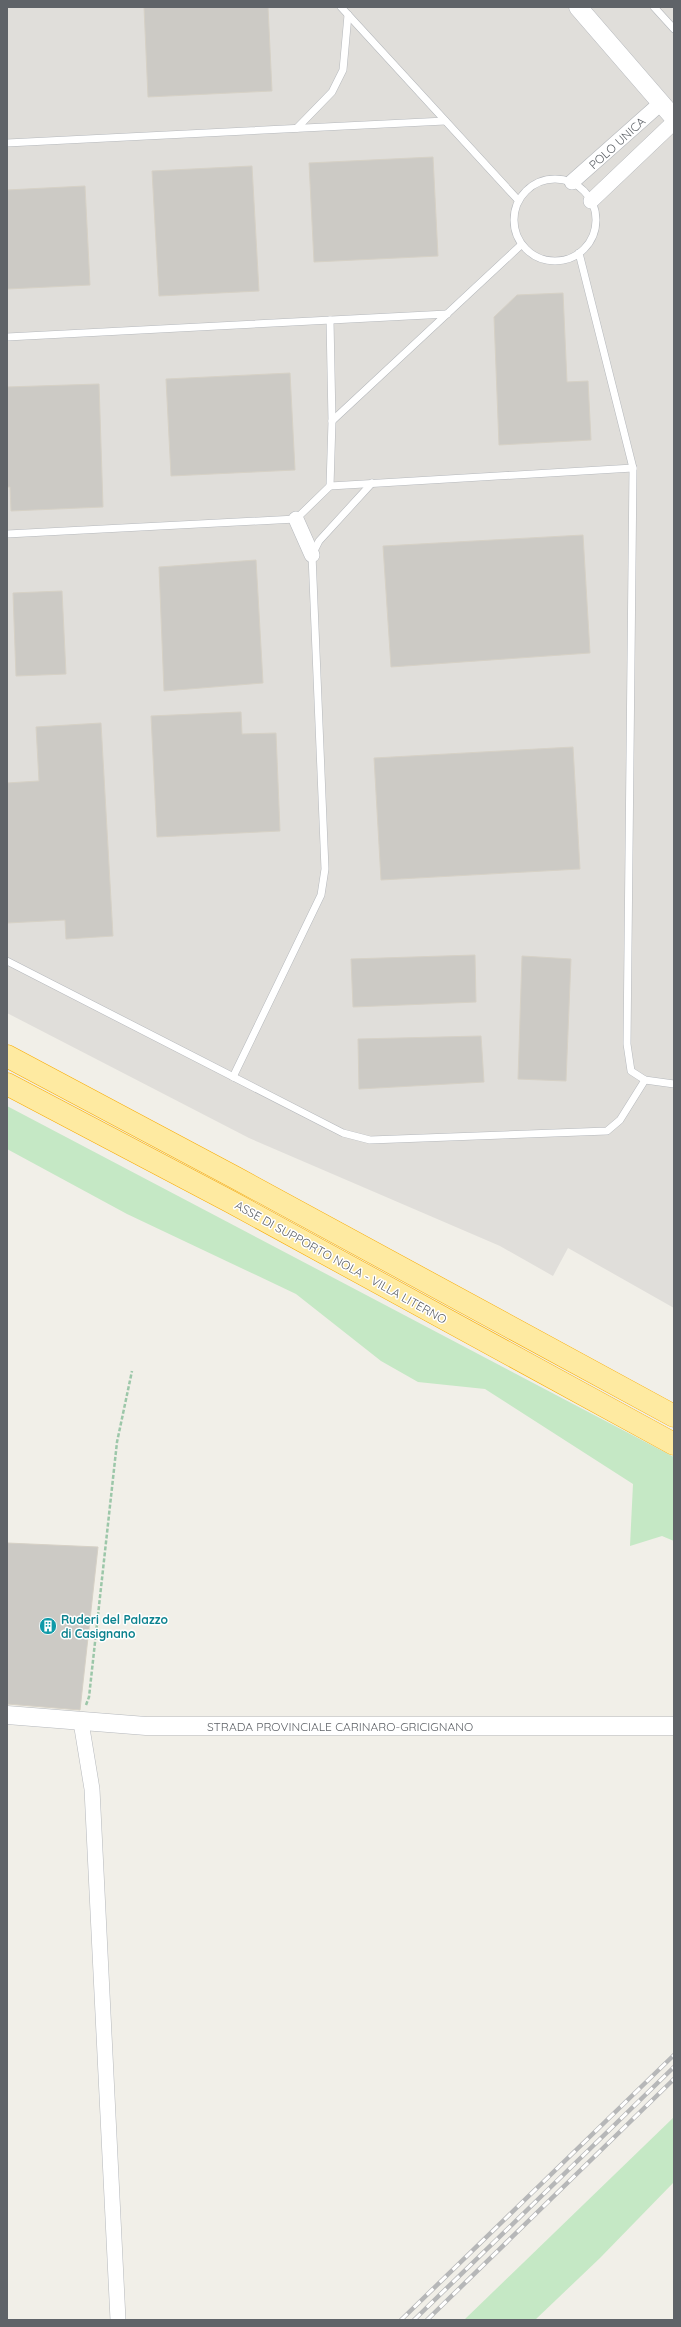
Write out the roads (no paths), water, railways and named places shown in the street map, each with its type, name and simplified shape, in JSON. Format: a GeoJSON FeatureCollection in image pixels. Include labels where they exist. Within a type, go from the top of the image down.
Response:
{"type":"FeatureCollection","features":[{"type":"Feature","properties":{"kind":"highway","name":"ASSE DI SUPPORTO NOLA - VILLA LITERNO"},"geometry":{"type":"LineString","coordinates":[[7,1056],[236,1178],[674,1416]]}},
{"type":"Feature","properties":{"kind":"highway","name":"ASSE DI SUPPORTO NOLA - VILLA LITERNO"},"geometry":{"type":"LineString","coordinates":[[7,1084],[232,1202],[674,1444]]}},
{"type":"Feature","properties":{"kind":"street"},"geometry":{"type":"LineString","coordinates":[[578,7],[674,118]]}},
{"type":"Feature","properties":{"kind":"street","name":"POLO UNICA"},"geometry":{"type":"LineString","coordinates":[[572,182],[660,102]]}},
{"type":"Feature","properties":{"kind":"street","name":"POLO UNICA"},"geometry":{"type":"LineString","coordinates":[[591,201],[674,122]]}},
{"type":"Feature","properties":{"kind":"street"},"geometry":{"type":"LineString","coordinates":[[296,519],[312,555]]}},
{"type":"Feature","properties":{"kind":"street","name":"STRADA PROVINCIALE CARINARO-GRICIGNANO"},"geometry":{"type":"LineString","coordinates":[[7,1715],[146,1726],[674,1726]]}},
{"type":"Feature","properties":{"kind":"street"},"geometry":{"type":"LineString","coordinates":[[81,1722],[92,1789],[118,2320]]}},
{"type":"Feature","properties":{"kind":"lane"},"geometry":{"type":"LineString","coordinates":[[340,7],[518,200]]}},
{"type":"Feature","properties":{"kind":"lane"},"geometry":{"type":"LineString","coordinates":[[654,7],[674,29]]}},
{"type":"Feature","properties":{"kind":"lane"},"geometry":{"type":"LineString","coordinates":[[297,128],[332,92],[343,70],[348,15]]}},
{"type":"Feature","properties":{"kind":"lane"},"geometry":{"type":"LineString","coordinates":[[7,143],[445,121]]}},
{"type":"Feature","properties":{"kind":"lane"},"geometry":{"type":"LineString","coordinates":[[548,179],[560,179],[572,182],[584,190],[591,201],[595,212],[596,224],[590,240],[578,253],[567,259],[555,261],[542,259],[531,253],[522,245],[516,234],[513,223],[518,200],[526,190],[536,183],[548,179]]}},
{"type":"Feature","properties":{"kind":"lane"},"geometry":{"type":"LineString","coordinates":[[332,421],[522,245]]}},
{"type":"Feature","properties":{"kind":"lane"},"geometry":{"type":"LineString","coordinates":[[578,253],[634,468],[627,1044],[631,1071],[645,1080],[674,1084]]}},
{"type":"Feature","properties":{"kind":"lane"},"geometry":{"type":"LineString","coordinates":[[7,337],[447,314]]}},
{"type":"Feature","properties":{"kind":"lane"},"geometry":{"type":"LineString","coordinates":[[330,320],[332,421],[330,486]]}},
{"type":"Feature","properties":{"kind":"lane"},"geometry":{"type":"LineString","coordinates":[[7,534],[296,519],[330,486],[634,468]]}},
{"type":"Feature","properties":{"kind":"lane"},"geometry":{"type":"LineString","coordinates":[[233,1077],[321,895],[325,868],[312,555],[319,541],[372,483]]}},
{"type":"Feature","properties":{"kind":"lane"},"geometry":{"type":"LineString","coordinates":[[7,961],[343,1133],[370,1140],[607,1131],[620,1120],[645,1080]]}},
{"type":"Feature","properties":{"kind":"railway"},"geometry":{"type":"LineString","coordinates":[[401,2320],[674,2055]]}},
{"type":"Feature","properties":{"kind":"railway"},"geometry":{"type":"LineString","coordinates":[[414,2320],[674,2067]]}},
{"type":"Feature","properties":{"kind":"railway"},"geometry":{"type":"LineString","coordinates":[[427,2320],[674,2079]]}},
{"type":"Feature","properties":{"kind":"place","name":"Ruderi del Palazzo di Casignano"},"geometry":{"type":"Point","coordinates":[48,1626]}}]}
